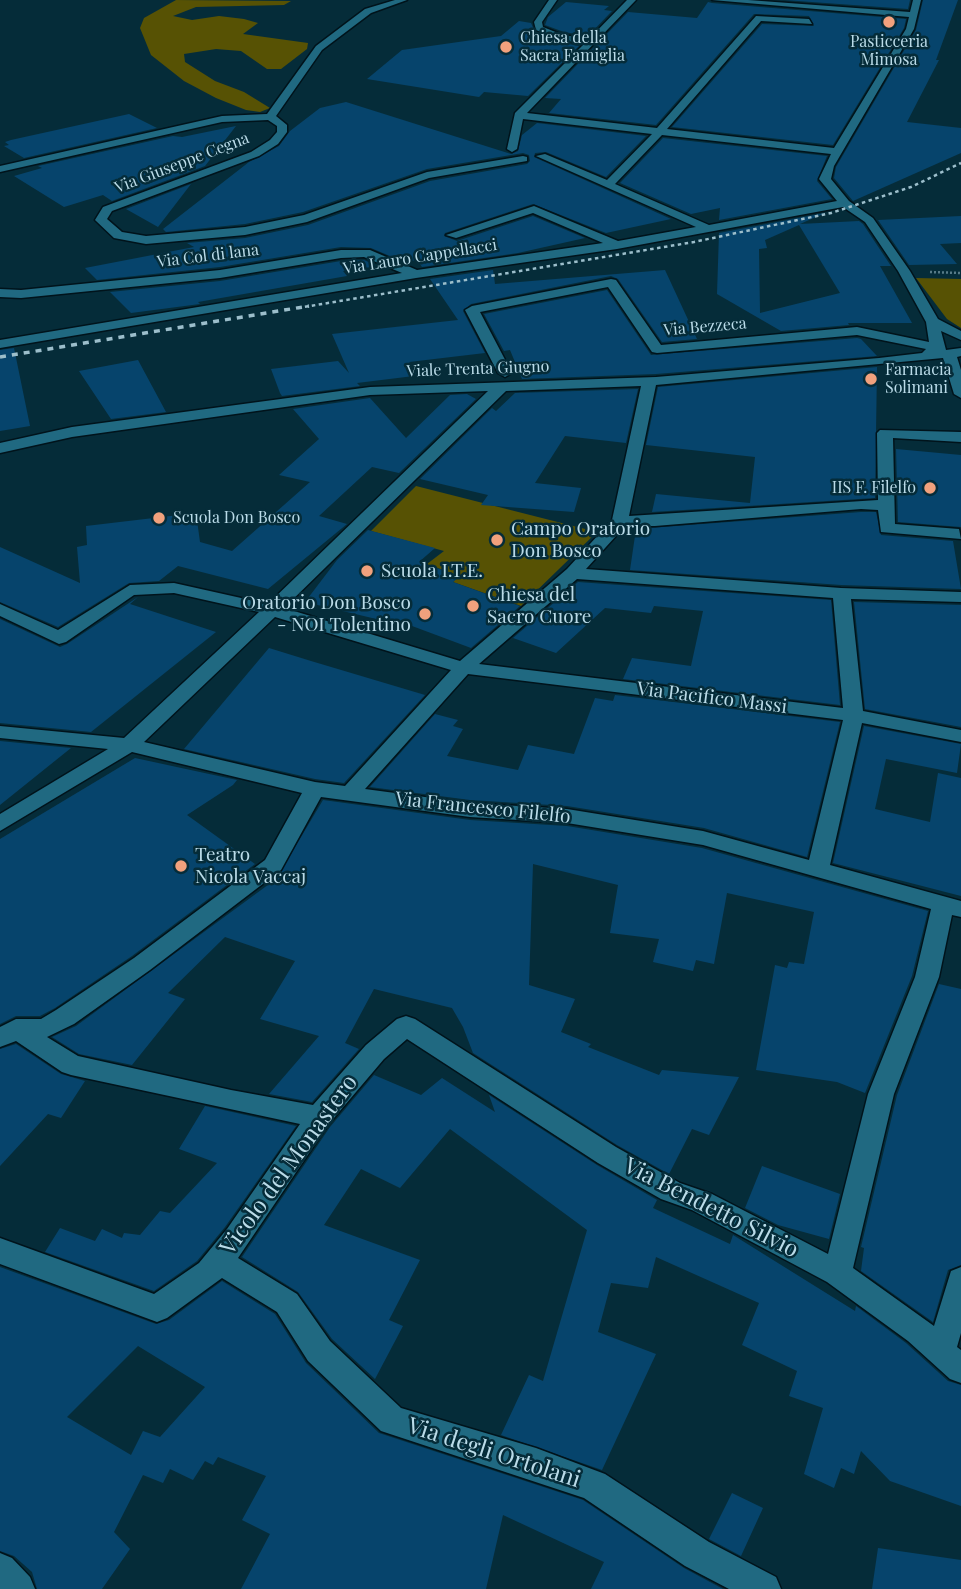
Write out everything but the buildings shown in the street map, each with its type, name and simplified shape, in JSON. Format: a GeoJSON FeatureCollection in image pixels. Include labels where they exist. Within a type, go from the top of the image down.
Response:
{"type":"FeatureCollection","features":[{"type":"Feature","properties":{"kind":"street"},"geometry":{"type":"LineString","coordinates":[[270,117],[320,48],[368,11],[403,0]]}},
{"type":"Feature","properties":{"kind":"street"},"geometry":{"type":"LineString","coordinates":[[553,0],[538,22],[539,28],[552,34],[590,42]]}},
{"type":"Feature","properties":{"kind":"street"},"geometry":{"type":"LineString","coordinates":[[523,159],[513,157],[510,150],[519,115],[632,0]]}},
{"type":"Feature","properties":{"kind":"street"},"geometry":{"type":"LineString","coordinates":[[716,0],[913,15]]}},
{"type":"Feature","properties":{"kind":"street"},"geometry":{"type":"LineString","coordinates":[[917,0],[910,29],[837,152],[825,179],[845,203],[869,220],[876,229],[933,322],[947,352],[961,394]]}},
{"type":"Feature","properties":{"kind":"street"},"geometry":{"type":"LineString","coordinates":[[608,185],[661,130],[758,18],[809,22]]}},
{"type":"Feature","properties":{"kind":"street"},"geometry":{"type":"LineString","coordinates":[[519,115],[837,152]]}},
{"type":"Feature","properties":{"kind":"street","name":"Via Giuseppe Cegna"},"geometry":{"type":"LineString","coordinates":[[0,169],[188,125],[236,118],[270,117],[282,125],[282,132],[274,142],[255,154],[107,209],[101,220],[118,235],[146,240],[245,231],[307,218],[427,175],[523,159],[534,150]]}},
{"type":"Feature","properties":{"kind":"street"},"geometry":{"type":"LineString","coordinates":[[515,135],[534,150],[706,227]]}},
{"type":"Feature","properties":{"kind":"street","name":"Via Giuseppe Cegna"},"geometry":{"type":"LineString","coordinates":[[473,166],[510,150],[534,150]]}},
{"type":"Feature","properties":{"kind":"street","name":"Via Lauro Cappellacci"},"geometry":{"type":"LineString","coordinates":[[0,344],[416,274],[617,244],[845,203]]}},
{"type":"Feature","properties":{"kind":"street"},"geometry":{"type":"LineString","coordinates":[[452,235],[534,209],[617,244]]}},
{"type":"Feature","properties":{"kind":"street","name":"Via Col di lana"},"geometry":{"type":"LineString","coordinates":[[0,293],[21,294],[220,274],[341,254],[366,253],[416,274]]}},
{"type":"Feature","properties":{"kind":"street","name":"Via Bezzeca"},"geometry":{"type":"LineString","coordinates":[[503,379],[472,310],[611,283],[657,349],[858,331],[947,352]]}},
{"type":"Feature","properties":{"kind":"street"},"geometry":{"type":"LineString","coordinates":[[933,322],[961,336]]}},
{"type":"Feature","properties":{"kind":"street","name":"Viale Trenta Giugno"},"geometry":{"type":"LineString","coordinates":[[0,448],[72,432],[370,391],[503,379],[649,382],[879,362],[947,352]]}},
{"type":"Feature","properties":{"kind":"street"},"geometry":{"type":"LineString","coordinates":[[0,824],[129,745],[272,610],[503,379]]}},
{"type":"Feature","properties":{"kind":"street"},"geometry":{"type":"LineString","coordinates":[[351,792],[463,668],[573,573],[620,521],[649,382]]}},
{"type":"Feature","properties":{"kind":"street"},"geometry":{"type":"LineString","coordinates":[[959,534],[887,528],[885,433],[961,437]]}},
{"type":"Feature","properties":{"kind":"street"},"geometry":{"type":"LineString","coordinates":[[620,521],[655,522],[862,504],[886,505]]}},
{"type":"Feature","properties":{"kind":"street"},"geometry":{"type":"LineString","coordinates":[[573,573],[841,593],[961,597]]}},
{"type":"Feature","properties":{"kind":"street","name":"Via Pacifico Massi"},"geometry":{"type":"LineString","coordinates":[[0,609],[59,638],[130,590],[174,588],[272,610],[463,668],[854,715],[961,736]]}},
{"type":"Feature","properties":{"kind":"street"},"geometry":{"type":"LineString","coordinates":[[818,870],[854,715],[841,593]]}},
{"type":"Feature","properties":{"kind":"street","name":"Via Francesco Filelfo"},"geometry":{"type":"LineString","coordinates":[[0,732],[129,745],[315,789],[470,810],[567,816],[703,838],[952,907]]}},
{"type":"Feature","properties":{"kind":"street"},"geometry":{"type":"LineString","coordinates":[[6,1031],[44,1028],[65,1017],[142,964],[273,865],[315,789]]}},
{"type":"Feature","properties":{"kind":"street"},"geometry":{"type":"LineString","coordinates":[[837,1273],[881,1094],[952,907]]}},
{"type":"Feature","properties":{"kind":"street","name":"Vicolo del Monastero"},"geometry":{"type":"LineString","coordinates":[[0,1251],[157,1309],[209,1272],[219,1261],[319,1117],[375,1052],[406,1026],[454,1056]]}},
{"type":"Feature","properties":{"kind":"street"},"geometry":{"type":"LineString","coordinates":[[6,1031],[71,1065],[231,1101],[319,1117]]}},
{"type":"Feature","properties":{"kind":"street","name":"Via Bendetto Silvio"},"geometry":{"type":"LineString","coordinates":[[454,1056],[607,1155],[671,1191],[702,1202],[837,1273],[918,1331],[951,1361]]}},
{"type":"Feature","properties":{"kind":"street","name":"Via degli Ortolani"},"geometry":{"type":"LineString","coordinates":[[219,1261],[287,1303],[319,1351],[392,1420],[536,1464],[594,1485],[697,1554],[764,1589]]}},
{"type":"Feature","properties":{"kind":"street"},"geometry":{"type":"LineString","coordinates":[[951,1361],[961,1280]]}},
{"type":"Feature","properties":{"kind":"street"},"geometry":{"type":"LineString","coordinates":[[0,1570],[18,1589]]}},
{"type":"Feature","properties":{"kind":"shaded area"},"geometry":{"type":"Polygon","coordinates":[[[176,0],[291,1],[284,5],[196,7],[173,16],[192,20],[219,16],[244,19],[258,23],[243,34],[308,43],[307,49],[281,69],[267,69],[241,51],[216,49],[184,54],[185,62],[215,81],[244,92],[270,108],[260,112],[246,110],[216,98],[184,81],[151,55],[140,28],[144,18],[176,0]]]}},
{"type":"Feature","properties":{"kind":"shaded area"},"geometry":{"type":"Polygon","coordinates":[[[916,278],[961,279],[961,328],[947,319],[916,278]]]}},
{"type":"Feature","properties":{"kind":"shaded area","name":"Campo Oratorio Don Bosco"},"geometry":{"type":"Polygon","coordinates":[[[416,486],[597,532],[521,606],[453,582],[459,576],[427,564],[444,551],[371,531],[416,486]]]}},
{"type":"Feature","properties":{"kind":"railway"},"geometry":{"type":"LineString","coordinates":[[298,308],[694,242],[831,213],[911,187],[961,163]]}},
{"type":"Feature","properties":{"kind":"railway"},"geometry":{"type":"LineString","coordinates":[[0,357],[309,306]]}},
{"type":"Feature","properties":{"kind":"place","name":"Pasticceria Mimosa"},"geometry":{"type":"Point","coordinates":[889,22]}},
{"type":"Feature","properties":{"kind":"place","name":"Chiesa della Sacra Famiglia"},"geometry":{"type":"Point","coordinates":[506,47]}},
{"type":"Feature","properties":{"kind":"place","name":"Farmacia Solimani"},"geometry":{"type":"Point","coordinates":[871,379]}},
{"type":"Feature","properties":{"kind":"place","name":"IIS F. Filelfo"},"geometry":{"type":"Point","coordinates":[930,488]}},
{"type":"Feature","properties":{"kind":"place","name":"Scuola Don Bosco"},"geometry":{"type":"Point","coordinates":[159,518]}},
{"type":"Feature","properties":{"kind":"place","name":"Campo Oratorio Don Bosco"},"geometry":{"type":"Point","coordinates":[497,540]}},
{"type":"Feature","properties":{"kind":"place","name":"Scuola I.T.E."},"geometry":{"type":"Point","coordinates":[367,571]}},
{"type":"Feature","properties":{"kind":"place","name":"Chiesa del Sacro Cuore"},"geometry":{"type":"Point","coordinates":[473,606]}},
{"type":"Feature","properties":{"kind":"place","name":"Oratorio Don Bosco - NOI Tolentino"},"geometry":{"type":"Point","coordinates":[425,614]}},
{"type":"Feature","properties":{"kind":"place","name":"Teatro Nicola Vaccaj"},"geometry":{"type":"Point","coordinates":[181,866]}}]}
